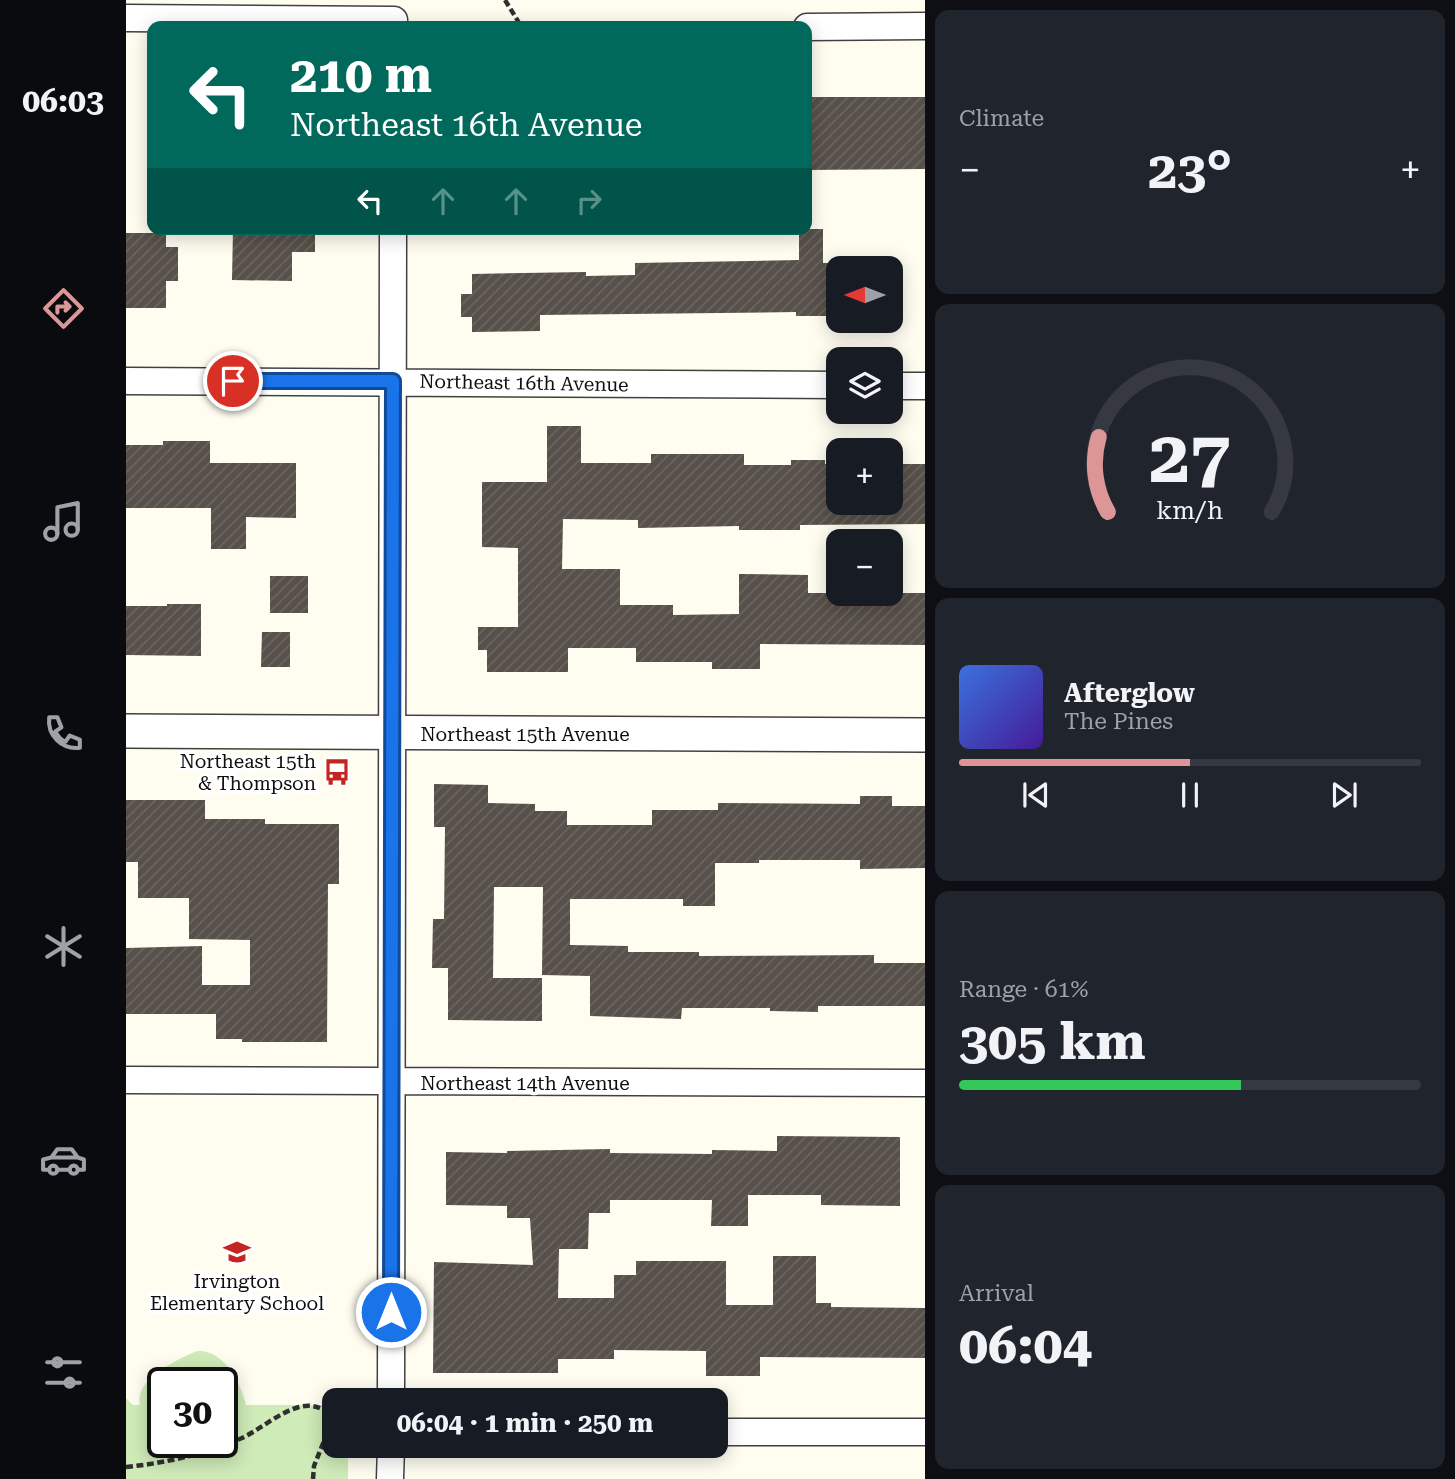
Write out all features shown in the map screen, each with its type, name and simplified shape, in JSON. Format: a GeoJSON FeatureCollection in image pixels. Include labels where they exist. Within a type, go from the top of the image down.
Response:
{"type":"FeatureCollection","features":[{"type":"Feature","properties":{"kind":"street"},"geometry":{"type":"LineString","coordinates":[[126,18],[394,15]]}},
{"type":"Feature","properties":{"kind":"street"},"geometry":{"type":"LineString","coordinates":[[812,27],[925,26]]}},
{"type":"Feature","properties":{"kind":"street"},"geometry":{"type":"LineString","coordinates":[[391,1388],[393,235]]}},
{"type":"Feature","properties":{"kind":"street","name":"Northeast 16th Avenue"},"geometry":{"type":"LineString","coordinates":[[126,381],[826,385]]}},
{"type":"Feature","properties":{"kind":"street"},"geometry":{"type":"LineString","coordinates":[[903,386],[925,386]]}},
{"type":"Feature","properties":{"kind":"street","name":"Northeast 15th Avenue"},"geometry":{"type":"LineString","coordinates":[[126,732],[925,735]]}},
{"type":"Feature","properties":{"kind":"street","name":"Northeast 14th Avenue"},"geometry":{"type":"LineString","coordinates":[[126,1080],[925,1083]]}},
{"type":"Feature","properties":{"kind":"street"},"geometry":{"type":"LineString","coordinates":[[728,1432],[925,1432]]}},
{"type":"Feature","properties":{"kind":"street"},"geometry":{"type":"LineString","coordinates":[[390,1479],[391,1458]]}},
{"type":"Feature","properties":{"kind":"path"},"geometry":{"type":"LineString","coordinates":[[505,0],[519,21]]}},
{"type":"Feature","properties":{"kind":"path"},"geometry":{"type":"LineString","coordinates":[[126,1467],[183,1458],[242,1437],[301,1406],[322,1408]]}},
{"type":"Feature","properties":{"kind":"path"},"geometry":{"type":"LineString","coordinates":[[313,1479],[314,1466],[322,1446]]}},
{"type":"Feature","properties":{"kind":"green space"},"geometry":{"type":"Polygon","coordinates":[[[197,1351],[215,1355],[228,1367],[166,1367],[197,1351]]]}},
{"type":"Feature","properties":{"kind":"green space"},"geometry":{"type":"Polygon","coordinates":[[[147,1382],[147,1458],[238,1458],[238,1383],[246,1405],[322,1405],[322,1458],[348,1458],[348,1479],[126,1479],[126,1398],[133,1405],[140,1405],[143,1387],[147,1382]]]}},
{"type":"Feature","properties":{"kind":"building"},"geometry":{"type":"Polygon","coordinates":[[[812,97],[925,97],[925,169],[812,170],[812,97]]]}},
{"type":"Feature","properties":{"kind":"building"},"geometry":{"type":"Polygon","coordinates":[[[812,229],[823,229],[826,316],[796,316],[796,312],[540,315],[540,331],[472,332],[472,317],[461,317],[461,294],[472,294],[472,274],[586,272],[586,276],[635,275],[635,263],[799,260],[799,235],[812,235],[812,229]]]}},
{"type":"Feature","properties":{"kind":"building"},"geometry":{"type":"Polygon","coordinates":[[[126,233],[166,235],[166,247],[178,247],[178,281],[166,281],[166,308],[126,308],[126,233]]]}},
{"type":"Feature","properties":{"kind":"building"},"geometry":{"type":"Polygon","coordinates":[[[233,235],[315,235],[315,252],[292,252],[292,281],[232,280],[233,235]]]}},
{"type":"Feature","properties":{"kind":"building"},"geometry":{"type":"Polygon","coordinates":[[[547,426],[581,426],[581,463],[651,463],[651,454],[744,454],[744,465],[791,465],[791,460],[825,460],[826,515],[903,515],[903,464],[925,464],[925,524],[800,525],[800,530],[739,530],[739,526],[638,528],[638,520],[563,519],[562,569],[620,569],[620,605],[673,605],[673,615],[739,614],[739,574],[808,575],[808,593],[826,593],[826,606],[903,606],[903,593],[925,593],[925,645],[760,644],[760,669],[712,669],[712,662],[636,662],[636,648],[568,648],[568,672],[487,672],[487,650],[478,650],[478,627],[518,627],[518,548],[482,547],[482,482],[547,482],[547,426]]]}},
{"type":"Feature","properties":{"kind":"building"},"geometry":{"type":"Polygon","coordinates":[[[163,441],[210,441],[210,463],[296,463],[296,518],[246,517],[246,549],[211,549],[211,508],[126,508],[126,445],[163,445],[163,441]]]}},
{"type":"Feature","properties":{"kind":"building"},"geometry":{"type":"Polygon","coordinates":[[[270,576],[308,576],[308,613],[270,613],[270,576]]]}},
{"type":"Feature","properties":{"kind":"building"},"geometry":{"type":"Polygon","coordinates":[[[201,604],[201,656],[126,655],[126,606],[201,604]]]}},
{"type":"Feature","properties":{"kind":"building"},"geometry":{"type":"Polygon","coordinates":[[[262,632],[290,632],[290,667],[261,667],[262,632]]]}},
{"type":"Feature","properties":{"kind":"building"},"geometry":{"type":"Polygon","coordinates":[[[434,784],[488,785],[488,803],[535,804],[535,811],[567,811],[567,825],[652,825],[652,810],[718,810],[718,803],[860,804],[860,796],[892,796],[892,806],[925,806],[925,868],[860,869],[860,860],[715,863],[715,906],[683,906],[683,899],[570,899],[570,945],[628,946],[628,952],[699,952],[699,956],[874,955],[874,963],[925,963],[925,1006],[818,1006],[818,1012],[770,1011],[770,1008],[682,1008],[681,1019],[590,1016],[590,976],[542,975],[543,887],[494,887],[493,978],[542,978],[542,1021],[448,1020],[448,968],[432,968],[433,919],[444,919],[445,827],[434,827],[434,784]]]}},
{"type":"Feature","properties":{"kind":"building"},"geometry":{"type":"Polygon","coordinates":[[[126,800],[205,800],[205,819],[265,819],[265,824],[339,824],[339,884],[328,884],[327,1042],[242,1042],[242,1039],[216,1039],[216,1014],[126,1014],[126,948],[202,946],[202,985],[250,985],[250,940],[189,939],[189,898],[138,898],[138,862],[126,862],[126,800]]]}},
{"type":"Feature","properties":{"kind":"building"},"geometry":{"type":"Polygon","coordinates":[[[777,1136],[900,1137],[900,1206],[821,1205],[821,1195],[748,1195],[748,1226],[711,1226],[712,1200],[610,1200],[610,1213],[589,1213],[588,1249],[559,1249],[558,1298],[614,1298],[614,1275],[636,1275],[636,1261],[726,1261],[726,1305],[773,1305],[773,1256],[816,1256],[816,1303],[831,1303],[831,1307],[925,1308],[925,1358],[760,1357],[760,1376],[706,1376],[706,1351],[614,1350],[614,1359],[558,1359],[558,1373],[433,1373],[434,1262],[533,1265],[530,1218],[507,1218],[507,1206],[446,1205],[446,1152],[507,1153],[610,1149],[610,1153],[712,1154],[712,1150],[777,1151],[777,1136]]]}},
{"type":"Feature","properties":{"kind":"place","name":"Northeast 15th & Thompson"},"geometry":{"type":"Point","coordinates":[337,772]}},
{"type":"Feature","properties":{"kind":"place","name":"Irvington Elementary School"},"geometry":{"type":"Point","coordinates":[237,1252]}},
{"type":"Feature","properties":{"kind":"route"},"geometry":{"type":"LineString","coordinates":[[233,381],[393,381],[391,1312]]}}]}
